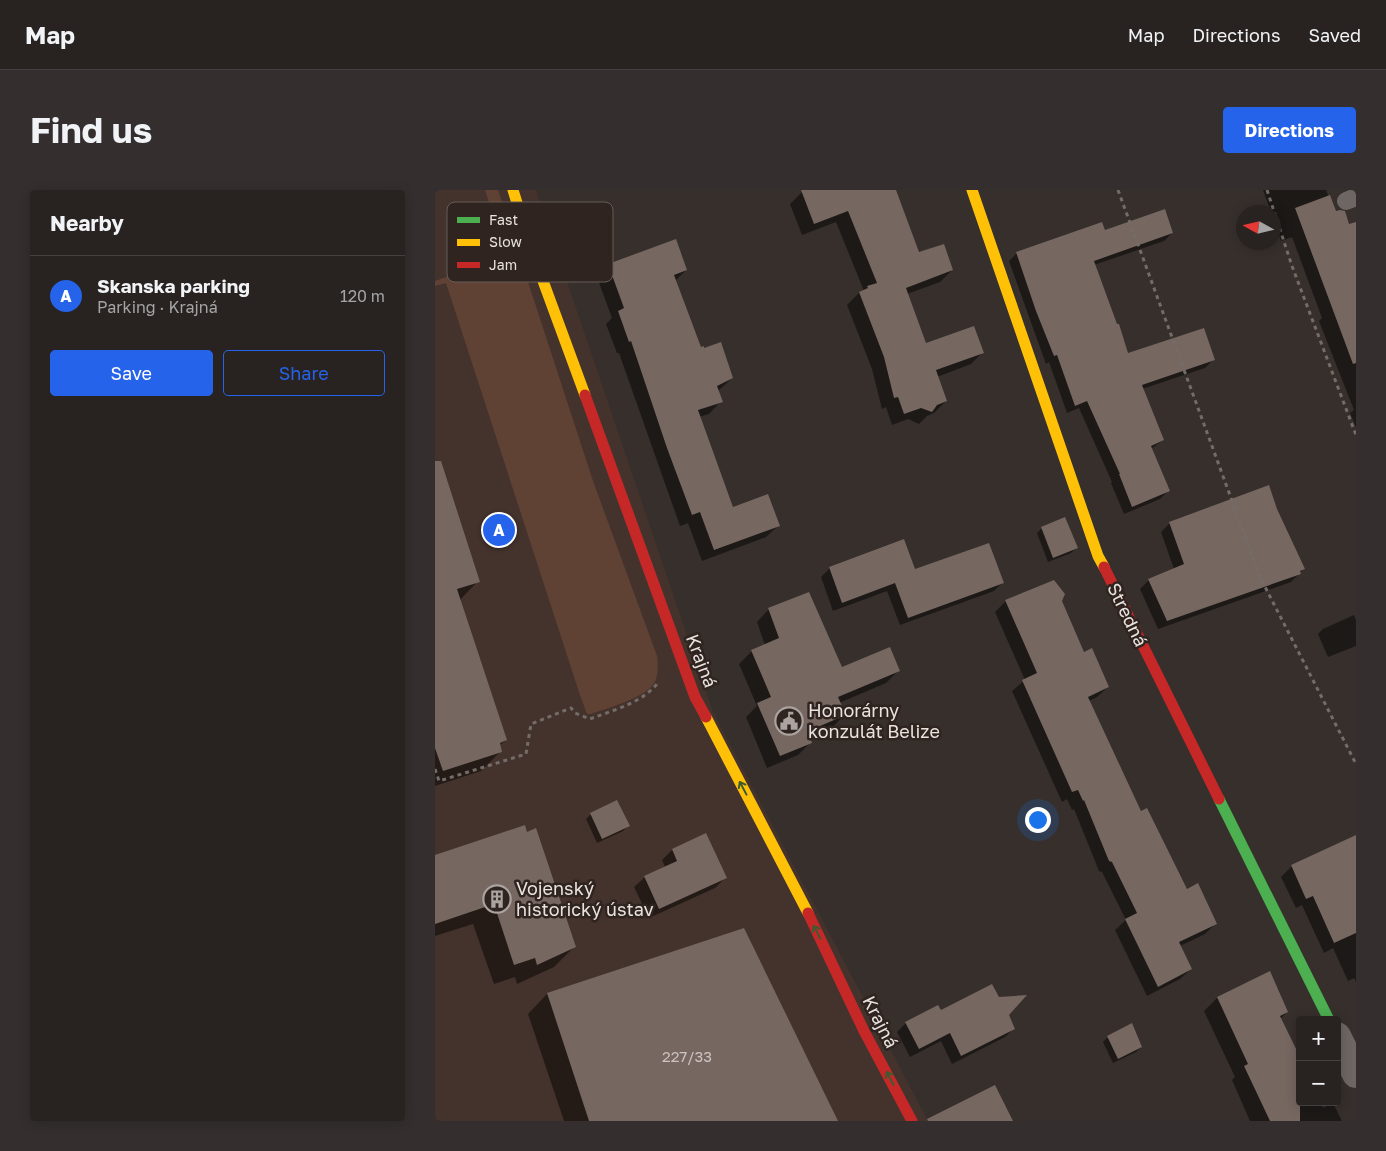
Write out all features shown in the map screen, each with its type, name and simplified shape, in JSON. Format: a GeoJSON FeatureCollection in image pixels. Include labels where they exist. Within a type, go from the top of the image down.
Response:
{"type":"FeatureCollection","features":[{"type":"Feature","properties":{"kind":"street","name":"Krajná"},"geometry":{"type":"LineString","coordinates":[[513,190],[517,202]]}},
{"type":"Feature","properties":{"kind":"street","name":"Stredná"},"geometry":{"type":"LineString","coordinates":[[972,190],[1098,556],[1327,1016]]}},
{"type":"Feature","properties":{"kind":"street","name":"Krajná"},"geometry":{"type":"LineString","coordinates":[[544,282],[695,697],[796,889],[864,1031],[912,1121]]}},
{"type":"Feature","properties":{"kind":"street"},"geometry":{"type":"LineString","coordinates":[[1341,1044],[1356,1074]]}},
{"type":"Feature","properties":{"kind":"path"},"geometry":{"type":"LineString","coordinates":[[1118,190],[1260,577],[1356,764]]}},
{"type":"Feature","properties":{"kind":"path"},"geometry":{"type":"LineString","coordinates":[[1267,190],[1292,266],[1356,435]]}},
{"type":"Feature","properties":{"kind":"path"},"geometry":{"type":"LineString","coordinates":[[435,770],[439,781],[526,754],[531,724],[551,715]]}},
{"type":"Feature","properties":{"kind":"path"},"geometry":{"type":"LineString","coordinates":[[558,894],[579,886]]}},
{"type":"Feature","properties":{"kind":"shaded area"},"geometry":{"type":"Polygon","coordinates":[[[435,190],[536,190],[540,202],[447,202],[447,282],[567,282],[713,712],[928,1121],[435,1121],[435,190]]]}},
{"type":"Feature","properties":{"kind":"shaded area"},"geometry":{"type":"Polygon","coordinates":[[[485,190],[498,190],[502,202],[489,202],[485,190]]]}},
{"type":"Feature","properties":{"kind":"shaded area"},"geometry":{"type":"Polygon","coordinates":[[[447,277],[447,282],[528,282],[593,481],[657,656],[658,668],[654,683],[647,691],[632,699],[587,714],[446,283],[435,286],[435,281],[447,277]]]}},
{"type":"Feature","properties":{"kind":"building"},"geometry":{"type":"Polygon","coordinates":[[[801,190],[896,190],[919,252],[944,244],[953,270],[906,288],[926,343],[974,326],[984,353],[936,370],[947,401],[937,405],[932,412],[921,408],[904,414],[898,397],[894,398],[884,357],[859,292],[868,288],[867,286],[877,283],[848,211],[814,224],[801,190]]]}},
{"type":"Feature","properties":{"kind":"building"},"geometry":{"type":"Polygon","coordinates":[[[1330,195],[1336,211],[1345,211],[1349,224],[1356,222],[1356,363],[1353,364],[1295,208],[1330,195]]]}},
{"type":"Feature","properties":{"kind":"building"},"geometry":{"type":"Polygon","coordinates":[[[1165,209],[1173,233],[1094,261],[1117,324],[1119,324],[1128,353],[1204,328],[1215,360],[1142,385],[1164,440],[1151,446],[1170,491],[1132,507],[1120,474],[1087,401],[1075,406],[1057,355],[1054,356],[1036,311],[1016,252],[1102,222],[1105,230],[1165,209]]]}},
{"type":"Feature","properties":{"kind":"building"},"geometry":{"type":"Polygon","coordinates":[[[676,239],[687,270],[674,275],[701,347],[704,346],[704,348],[721,342],[733,378],[717,386],[723,402],[698,410],[733,507],[768,494],[780,526],[714,550],[700,512],[692,515],[631,341],[629,342],[618,311],[624,308],[613,278],[613,262],[676,239]]]}},
{"type":"Feature","properties":{"kind":"building"},"geometry":{"type":"Polygon","coordinates":[[[435,461],[441,461],[480,582],[457,589],[507,740],[500,743],[502,752],[443,771],[435,748],[435,461]]]}},
{"type":"Feature","properties":{"kind":"building"},"geometry":{"type":"Polygon","coordinates":[[[1269,485],[1277,509],[1305,569],[1300,571],[1301,574],[1167,621],[1148,579],[1184,564],[1169,522],[1269,485]]]}},
{"type":"Feature","properties":{"kind":"building"},"geometry":{"type":"Polygon","coordinates":[[[1065,517],[1078,548],[1053,558],[1041,527],[1065,517]]]}},
{"type":"Feature","properties":{"kind":"building"},"geometry":{"type":"Polygon","coordinates":[[[904,539],[915,569],[989,543],[1004,583],[908,618],[895,583],[842,603],[829,567],[904,539]]]}},
{"type":"Feature","properties":{"kind":"building"},"geometry":{"type":"Polygon","coordinates":[[[1054,580],[1065,594],[1062,601],[1084,652],[1092,648],[1109,687],[1088,697],[1141,811],[1147,808],[1187,889],[1198,883],[1217,924],[1179,942],[1192,969],[1158,987],[1125,919],[1137,913],[1112,862],[1109,861],[1084,800],[1078,790],[1072,792],[1022,680],[1037,673],[1005,600],[1054,580]]]}},
{"type":"Feature","properties":{"kind":"building"},"geometry":{"type":"Polygon","coordinates":[[[809,592],[842,667],[890,647],[900,671],[838,697],[846,715],[808,731],[812,743],[780,756],[757,703],[771,697],[751,650],[779,638],[768,608],[809,592]]]}},
{"type":"Feature","properties":{"kind":"building"},"geometry":{"type":"Polygon","coordinates":[[[617,800],[630,826],[602,839],[590,813],[617,800]]]}},
{"type":"Feature","properties":{"kind":"building","name":"Vojenský historický ústav"},"geometry":{"type":"Polygon","coordinates":[[[525,825],[527,832],[536,828],[576,947],[537,965],[535,958],[514,965],[494,904],[435,924],[435,855],[525,825]]]}},
{"type":"Feature","properties":{"kind":"building"},"geometry":{"type":"Polygon","coordinates":[[[706,833],[727,878],[659,909],[644,876],[677,861],[672,849],[706,833]]]}},
{"type":"Feature","properties":{"kind":"building"},"geometry":{"type":"Polygon","coordinates":[[[1356,835],[1356,933],[1334,943],[1313,896],[1306,899],[1291,865],[1356,835]]]}},
{"type":"Feature","properties":{"kind":"building"},"geometry":{"type":"Polygon","coordinates":[[[744,928],[838,1121],[589,1121],[547,993],[744,928]]]}},
{"type":"Feature","properties":{"kind":"building"},"geometry":{"type":"Polygon","coordinates":[[[1270,971],[1288,1012],[1280,1016],[1296,1049],[1296,1106],[1300,1106],[1300,1121],[1270,1121],[1244,1066],[1248,1064],[1217,997],[1270,971]]]}},
{"type":"Feature","properties":{"kind":"building"},"geometry":{"type":"Polygon","coordinates":[[[992,984],[999,997],[1027,995],[1009,1015],[1015,1029],[961,1056],[950,1033],[919,1049],[905,1022],[938,1005],[941,1010],[992,984]]]}},
{"type":"Feature","properties":{"kind":"building"},"geometry":{"type":"Polygon","coordinates":[[[1132,1023],[1142,1047],[1118,1059],[1107,1036],[1132,1023]]]}},
{"type":"Feature","properties":{"kind":"building"},"geometry":{"type":"Polygon","coordinates":[[[995,1085],[1013,1121],[928,1121],[927,1119],[995,1085]]]}},
{"type":"Feature","properties":{"kind":"traffic: fast"},"geometry":{"type":"LineString","coordinates":[[1219,799],[1327,1016]]}},
{"type":"Feature","properties":{"kind":"traffic: slow"},"geometry":{"type":"LineString","coordinates":[[513,190],[517,202]]}},
{"type":"Feature","properties":{"kind":"traffic: slow"},"geometry":{"type":"LineString","coordinates":[[972,190],[1098,556],[1104,567]]}},
{"type":"Feature","properties":{"kind":"traffic: slow"},"geometry":{"type":"LineString","coordinates":[[543,282],[585,395]]}},
{"type":"Feature","properties":{"kind":"traffic: slow"},"geometry":{"type":"LineString","coordinates":[[706,717],[808,913]]}},
{"type":"Feature","properties":{"kind":"traffic: jam"},"geometry":{"type":"LineString","coordinates":[[585,395],[695,697],[706,717]]}},
{"type":"Feature","properties":{"kind":"traffic: jam"},"geometry":{"type":"LineString","coordinates":[[1104,567],[1219,799]]}},
{"type":"Feature","properties":{"kind":"traffic: jam"},"geometry":{"type":"LineString","coordinates":[[808,913],[864,1031],[912,1121]]}},
{"type":"Feature","properties":{"kind":"place","name":"Skanska parking"},"geometry":{"type":"Point","coordinates":[499,530]}},
{"type":"Feature","properties":{"kind":"place","name":"Honorárny konzulát Belize"},"geometry":{"type":"Point","coordinates":[789,721]}},
{"type":"Feature","properties":{"kind":"place","name":"Vojenský historický ústav"},"geometry":{"type":"Point","coordinates":[497,899]}}]}
